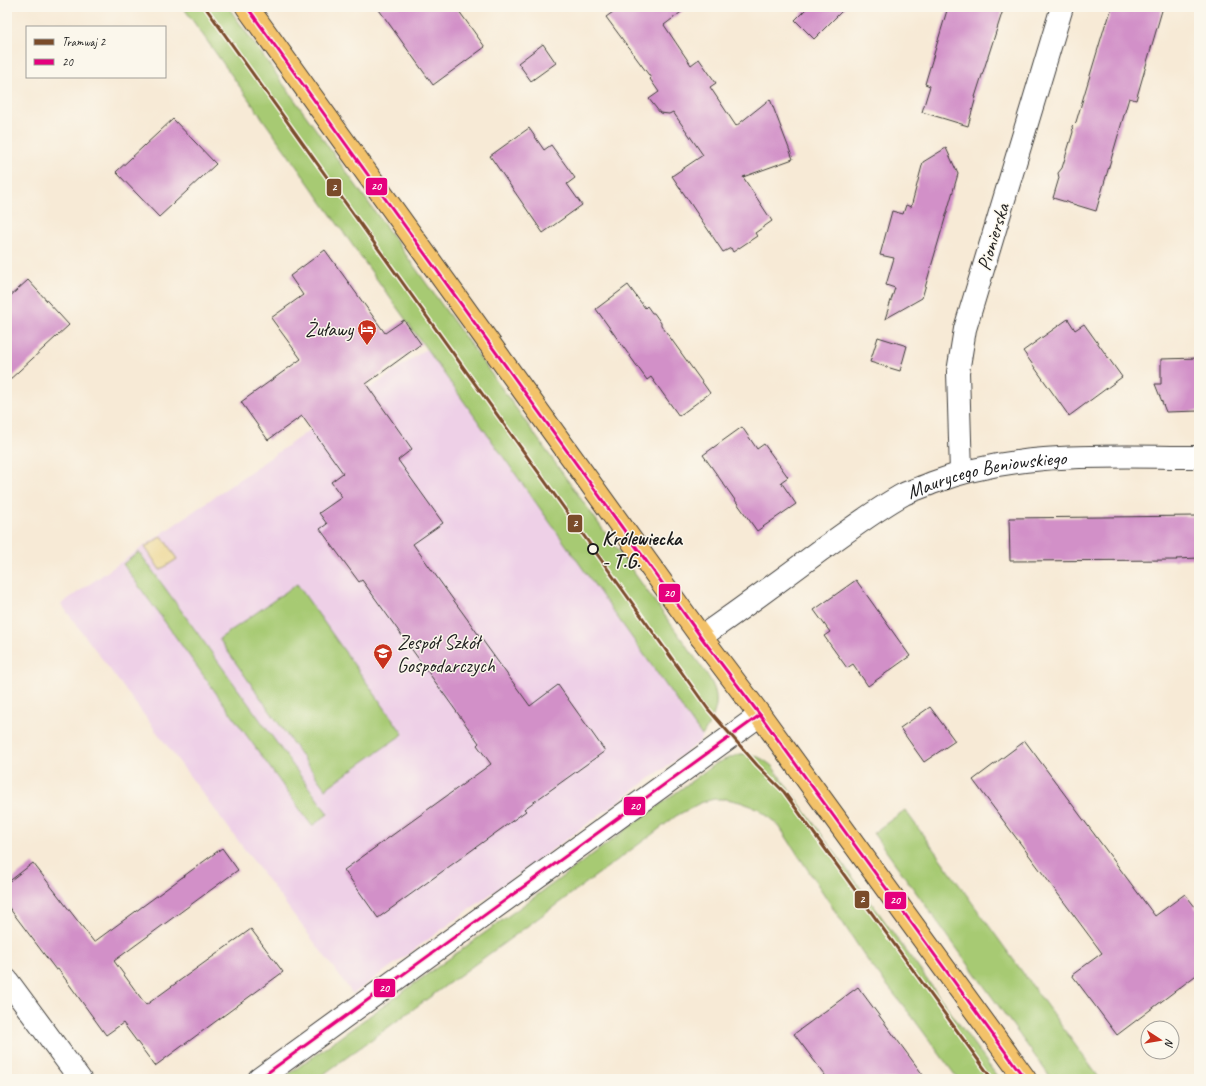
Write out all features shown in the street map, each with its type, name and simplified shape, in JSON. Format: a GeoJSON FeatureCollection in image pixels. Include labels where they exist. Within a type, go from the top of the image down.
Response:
{"type":"FeatureCollection","features":[{"type":"Feature","properties":{"kind":"main road"},"geometry":{"type":"LineString","coordinates":[[247,7],[701,637],[760,715],[1025,1079]]}},
{"type":"Feature","properties":{"kind":"street","name":"Pionierska"},"geometry":{"type":"LineString","coordinates":[[961,473],[958,372],[965,329],[1062,7]]}},
{"type":"Feature","properties":{"kind":"street","name":"Maurycego Beniowskiego"},"geometry":{"type":"LineString","coordinates":[[701,637],[874,512],[905,494],[961,473],[1002,464],[1067,458],[1199,457]]}},
{"type":"Feature","properties":{"kind":"street"},"geometry":{"type":"LineString","coordinates":[[259,1079],[760,715]]}},
{"type":"Feature","properties":{"kind":"street"},"geometry":{"type":"LineString","coordinates":[[7,980],[80,1079]]}},
{"type":"Feature","properties":{"kind":"shaded area","name":"Zespół Szkół Gospodarczych"},"geometry":{"type":"Polygon","coordinates":[[[426,349],[702,736],[699,742],[670,764],[353,994],[61,604],[426,349]]]}},
{"type":"Feature","properties":{"kind":"green space"},"geometry":{"type":"Polygon","coordinates":[[[183,7],[228,7],[706,673],[715,690],[716,705],[711,720],[702,736],[183,7]]]}},
{"type":"Feature","properties":{"kind":"green space"},"geometry":{"type":"Polygon","coordinates":[[[139,552],[328,814],[312,826],[123,564],[139,552]]]}},
{"type":"Feature","properties":{"kind":"green space"},"geometry":{"type":"Polygon","coordinates":[[[297,584],[403,734],[325,789],[219,639],[297,584]]]}},
{"type":"Feature","properties":{"kind":"green space"},"geometry":{"type":"Polygon","coordinates":[[[740,754],[749,754],[757,757],[772,766],[999,1079],[958,1079],[913,1018],[868,961],[779,826],[759,809],[727,799],[714,799],[700,803],[676,816],[317,1079],[282,1079],[554,883],[712,766],[740,754]]]}},
{"type":"Feature","properties":{"kind":"green space"},"geometry":{"type":"Polygon","coordinates":[[[905,810],[1100,1079],[1052,1079],[873,833],[905,810]]]}},
{"type":"Feature","properties":{"kind":"sand"},"geometry":{"type":"Polygon","coordinates":[[[162,536],[177,559],[160,570],[145,547],[162,536]]]}},
{"type":"Feature","properties":{"kind":"building"},"geometry":{"type":"Polygon","coordinates":[[[377,7],[456,7],[485,47],[433,85],[377,7]]]}},
{"type":"Feature","properties":{"kind":"building"},"geometry":{"type":"Polygon","coordinates":[[[620,7],[688,7],[664,25],[691,65],[699,59],[716,83],[710,87],[736,126],[770,99],[793,159],[743,177],[772,221],[755,233],[757,236],[733,252],[731,248],[723,252],[672,176],[703,155],[673,112],[669,114],[660,113],[649,99],[659,92],[650,79],[651,78],[606,17],[620,7]]]}},
{"type":"Feature","properties":{"kind":"building"},"geometry":{"type":"Polygon","coordinates":[[[808,7],[846,7],[814,39],[795,20],[808,7]]]}},
{"type":"Feature","properties":{"kind":"building"},"geometry":{"type":"Polygon","coordinates":[[[948,7],[1004,7],[975,97],[968,126],[922,112],[930,86],[925,84],[948,7]]]}},
{"type":"Feature","properties":{"kind":"building"},"geometry":{"type":"Polygon","coordinates":[[[1112,7],[1163,7],[1136,100],[1129,98],[1096,211],[1053,198],[1059,178],[1058,173],[1062,168],[1073,132],[1072,126],[1076,122],[1106,22],[1107,23],[1112,7]]]}},
{"type":"Feature","properties":{"kind":"building"},"geometry":{"type":"Polygon","coordinates":[[[543,44],[556,63],[531,81],[518,63],[543,44]]]}},
{"type":"Feature","properties":{"kind":"building"},"geometry":{"type":"Polygon","coordinates":[[[173,119],[216,164],[159,217],[116,172],[173,119]]]}},
{"type":"Feature","properties":{"kind":"building"},"geometry":{"type":"Polygon","coordinates":[[[529,128],[544,150],[551,145],[575,178],[567,184],[582,205],[543,233],[490,156],[529,128]]]}},
{"type":"Feature","properties":{"kind":"building"},"geometry":{"type":"Polygon","coordinates":[[[946,148],[958,174],[922,298],[885,319],[895,288],[886,285],[894,258],[880,255],[892,211],[903,214],[906,205],[911,207],[923,162],[946,148]]]}},
{"type":"Feature","properties":{"kind":"building"},"geometry":{"type":"Polygon","coordinates":[[[325,250],[385,333],[404,320],[421,344],[366,384],[412,449],[398,460],[443,523],[413,544],[530,706],[558,685],[605,751],[524,809],[526,811],[378,918],[344,870],[491,764],[477,745],[479,743],[362,580],[359,582],[320,529],[327,524],[319,513],[342,497],[331,482],[343,473],[302,416],[268,440],[241,402],[301,359],[271,318],[303,295],[290,276],[325,250]]]}},
{"type":"Feature","properties":{"kind":"building"},"geometry":{"type":"Polygon","coordinates":[[[28,280],[69,325],[7,382],[7,299],[28,280]]]}},
{"type":"Feature","properties":{"kind":"building"},"geometry":{"type":"Polygon","coordinates":[[[628,285],[645,308],[647,306],[652,313],[654,313],[710,393],[679,416],[651,377],[647,380],[596,309],[628,285]]]}},
{"type":"Feature","properties":{"kind":"building"},"geometry":{"type":"Polygon","coordinates":[[[1068,319],[1075,330],[1084,324],[1122,377],[1069,416],[1023,351],[1068,319]]]}},
{"type":"Feature","properties":{"kind":"building"},"geometry":{"type":"Polygon","coordinates":[[[878,337],[907,346],[900,371],[870,362],[878,337]]]}},
{"type":"Feature","properties":{"kind":"building"},"geometry":{"type":"Polygon","coordinates":[[[1199,358],[1199,411],[1166,412],[1155,384],[1161,384],[1161,359],[1199,358]]]}},
{"type":"Feature","properties":{"kind":"building"},"geometry":{"type":"Polygon","coordinates":[[[742,427],[757,449],[764,444],[788,477],[781,482],[796,504],[757,531],[703,455],[742,427]]]}},
{"type":"Feature","properties":{"kind":"building"},"geometry":{"type":"Polygon","coordinates":[[[1198,516],[1199,558],[1176,559],[1177,560],[1010,561],[1009,518],[1198,516]]]}},
{"type":"Feature","properties":{"kind":"building"},"geometry":{"type":"Polygon","coordinates":[[[856,580],[910,656],[868,686],[853,664],[847,668],[824,636],[830,632],[814,610],[856,580]]]}},
{"type":"Feature","properties":{"kind":"building"},"geometry":{"type":"Polygon","coordinates":[[[930,707],[955,741],[924,762],[900,728],[930,707]]]}},
{"type":"Feature","properties":{"kind":"building"},"geometry":{"type":"Polygon","coordinates":[[[1025,741],[1155,916],[1185,894],[1199,912],[1199,973],[1117,1035],[1072,975],[1102,953],[973,780],[1025,741]]]}},
{"type":"Feature","properties":{"kind":"building"},"geometry":{"type":"Polygon","coordinates":[[[222,848],[238,870],[114,961],[146,1005],[251,929],[283,972],[155,1066],[123,1023],[106,1035],[58,969],[56,970],[7,905],[7,883],[33,863],[94,942],[222,848]]]}},
{"type":"Feature","properties":{"kind":"building"},"geometry":{"type":"Polygon","coordinates":[[[858,987],[926,1079],[828,1079],[794,1034],[858,987]]]}},
{"type":"Feature","properties":{"kind":"tram line","name":"2"},"geometry":{"type":"LineString","coordinates":[[205,7],[708,709],[757,765],[784,792],[992,1079]]}},
{"type":"Feature","properties":{"kind":"transit line","name":"20"},"geometry":{"type":"LineString","coordinates":[[247,7],[701,637],[760,715],[1025,1079]]}},
{"type":"Feature","properties":{"kind":"transit line","name":"20"},"geometry":{"type":"LineString","coordinates":[[259,1079],[760,715]]}},
{"type":"Feature","properties":{"kind":"place","name":"Żuławy"},"geometry":{"type":"Point","coordinates":[367,346]}},
{"type":"Feature","properties":{"kind":"place","name":"Królewiecka - T.G."},"geometry":{"type":"Point","coordinates":[593,549]}},
{"type":"Feature","properties":{"kind":"place","name":"Zespół Szkół Gospodarczych"},"geometry":{"type":"Point","coordinates":[383,670]}}]}
